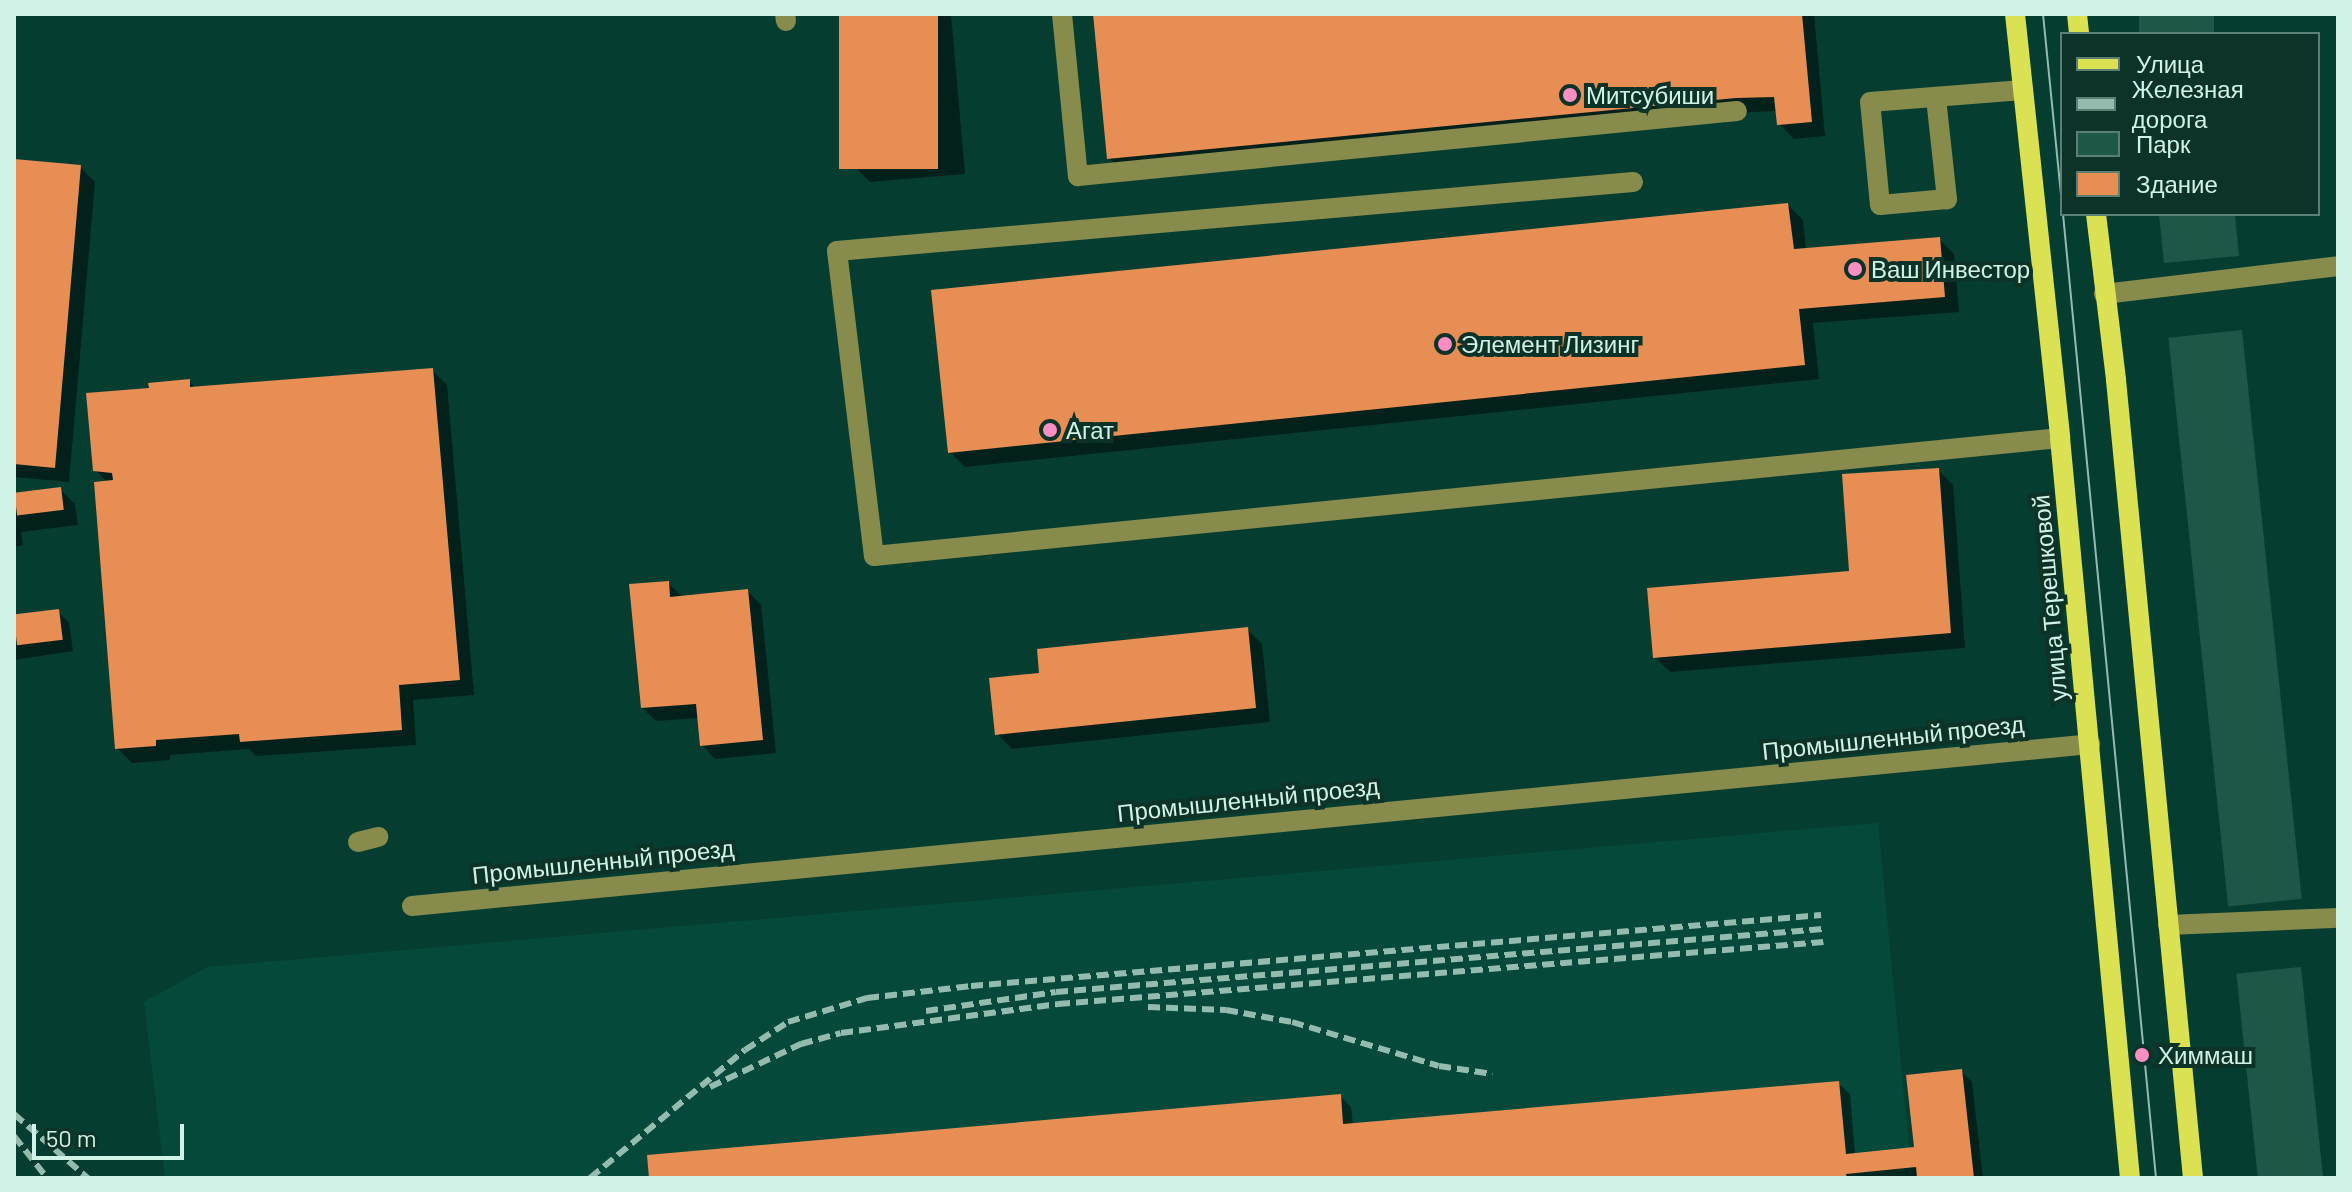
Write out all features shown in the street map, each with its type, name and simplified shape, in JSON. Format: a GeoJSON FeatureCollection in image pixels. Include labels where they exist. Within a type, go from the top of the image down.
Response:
{"type":"FeatureCollection","features":[{"type":"Feature","properties":{"kind":"main road","name":"улица Терешковой"},"geometry":{"type":"LineString","coordinates":[[2015,14],[2060,438],[2130,1178]]}},
{"type":"Feature","properties":{"kind":"main road"},"geometry":{"type":"LineString","coordinates":[[2096,216],[2117,396],[2193,1178]]}},
{"type":"Feature","properties":{"kind":"lane"},"geometry":{"type":"LineString","coordinates":[[1062,14],[1078,176],[1737,111]]}},
{"type":"Feature","properties":{"kind":"lane"},"geometry":{"type":"LineString","coordinates":[[1936,98],[1947,199],[1880,205],[1870,102],[2023,90]]}},
{"type":"Feature","properties":{"kind":"lane"},"geometry":{"type":"LineString","coordinates":[[1633,182],[837,251],[874,556],[2060,438]]}},
{"type":"Feature","properties":{"kind":"lane"},"geometry":{"type":"LineString","coordinates":[[2104,294],[2338,266]]}},
{"type":"Feature","properties":{"kind":"lane","name":"Промышленный проезд"},"geometry":{"type":"LineString","coordinates":[[412,906],[2090,744]]}},
{"type":"Feature","properties":{"kind":"lane"},"geometry":{"type":"LineString","coordinates":[[2168,925],[2338,918]]}},
{"type":"Feature","properties":{"kind":"shaded area"},"geometry":{"type":"Polygon","coordinates":[[[1878,823],[1912,1178],[165,1178],[144,1002],[207,967],[1878,823]]]}},
{"type":"Feature","properties":{"kind":"green space"},"geometry":{"type":"Polygon","coordinates":[[[2139,14],[2214,14],[2214,32],[2139,32],[2139,14]]]}},
{"type":"Feature","properties":{"kind":"green space"},"geometry":{"type":"Polygon","coordinates":[[[2159,216],[2235,216],[2239,256],[2164,263],[2159,216]]]}},
{"type":"Feature","properties":{"kind":"green space"},"geometry":{"type":"Polygon","coordinates":[[[2242,330],[2302,899],[2228,907],[2168,338],[2242,330]]]}},
{"type":"Feature","properties":{"kind":"green space"},"geometry":{"type":"Polygon","coordinates":[[[2301,967],[2323,1178],[2258,1178],[2236,974],[2301,967]]]}},
{"type":"Feature","properties":{"kind":"building"},"geometry":{"type":"Polygon","coordinates":[[[839,14],[938,14],[938,169],[839,169],[839,14]]]}},
{"type":"Feature","properties":{"kind":"building"},"geometry":{"type":"Polygon","coordinates":[[[1093,14],[1802,14],[1812,122],[1777,125],[1774,97],[1736,98],[1107,159],[1093,14]]]}},
{"type":"Feature","properties":{"kind":"building"},"geometry":{"type":"Polygon","coordinates":[[[14,159],[81,165],[55,468],[14,464],[14,159]]]}},
{"type":"Feature","properties":{"kind":"building"},"geometry":{"type":"Polygon","coordinates":[[[1788,203],[1794,249],[1940,237],[1945,297],[1799,309],[1805,365],[948,453],[931,290],[1788,203]]]}},
{"type":"Feature","properties":{"kind":"building"},"geometry":{"type":"Polygon","coordinates":[[[433,368],[460,680],[399,685],[402,730],[240,742],[239,734],[156,740],[156,746],[115,749],[94,482],[113,480],[112,473],[93,471],[86,393],[149,388],[148,383],[190,379],[190,387],[433,368]]]}},
{"type":"Feature","properties":{"kind":"building"},"geometry":{"type":"Polygon","coordinates":[[[1939,468],[1951,633],[1653,658],[1647,588],[1849,571],[1842,474],[1939,468]]]}},
{"type":"Feature","properties":{"kind":"building"},"geometry":{"type":"Polygon","coordinates":[[[61,487],[64,510],[17,516],[14,493],[61,487]]]}},
{"type":"Feature","properties":{"kind":"building"},"geometry":{"type":"Polygon","coordinates":[[[669,581],[670,597],[748,589],[763,740],[700,746],[696,704],[641,708],[629,584],[669,581]]]}},
{"type":"Feature","properties":{"kind":"building"},"geometry":{"type":"Polygon","coordinates":[[[59,609],[63,640],[17,645],[14,615],[59,609]]]}},
{"type":"Feature","properties":{"kind":"building"},"geometry":{"type":"Polygon","coordinates":[[[1248,627],[1256,708],[995,735],[989,678],[1039,673],[1037,649],[1248,627]]]}},
{"type":"Feature","properties":{"kind":"building"},"geometry":{"type":"Polygon","coordinates":[[[1962,1069],[1974,1178],[1917,1178],[1916,1167],[1846,1174],[1847,1178],[649,1178],[647,1155],[1341,1094],[1343,1124],[1839,1081],[1846,1154],[1914,1147],[1906,1075],[1962,1069]]]}},
{"type":"Feature","properties":{"kind":"tram line"},"geometry":{"type":"LineString","coordinates":[[2043,14],[2060,186]]}},
{"type":"Feature","properties":{"kind":"tram line"},"geometry":{"type":"LineString","coordinates":[[2063,216],[2156,1178]]}},
{"type":"Feature","properties":{"kind":"railway"},"geometry":{"type":"LineString","coordinates":[[590,1178],[745,1050],[788,1022],[867,998],[971,986],[1821,915]]}},
{"type":"Feature","properties":{"kind":"railway"},"geometry":{"type":"LineString","coordinates":[[926,1011],[1056,992],[1822,929]]}},
{"type":"Feature","properties":{"kind":"railway"},"geometry":{"type":"LineString","coordinates":[[710,1087],[801,1044],[841,1033],[1058,1004],[1823,942]]}},
{"type":"Feature","properties":{"kind":"railway"},"geometry":{"type":"LineString","coordinates":[[1148,1007],[1226,1010],[1292,1022],[1439,1066],[1492,1074]]}},
{"type":"Feature","properties":{"kind":"railway"},"geometry":{"type":"LineString","coordinates":[[14,1114],[88,1178]]}},
{"type":"Feature","properties":{"kind":"railway"},"geometry":{"type":"LineString","coordinates":[[14,1136],[47,1178]]}},
{"type":"Feature","properties":{"kind":"place","name":"Митсубиши"},"geometry":{"type":"Point","coordinates":[1570,95]}},
{"type":"Feature","properties":{"kind":"place","name":"Ваш Инвестор"},"geometry":{"type":"Point","coordinates":[1855,269]}},
{"type":"Feature","properties":{"kind":"place","name":"Элемент Лизинг"},"geometry":{"type":"Point","coordinates":[1445,344]}},
{"type":"Feature","properties":{"kind":"place","name":"Агат"},"geometry":{"type":"Point","coordinates":[1050,430]}},
{"type":"Feature","properties":{"kind":"place","name":"Химмаш"},"geometry":{"type":"Point","coordinates":[2142,1055]}}]}
